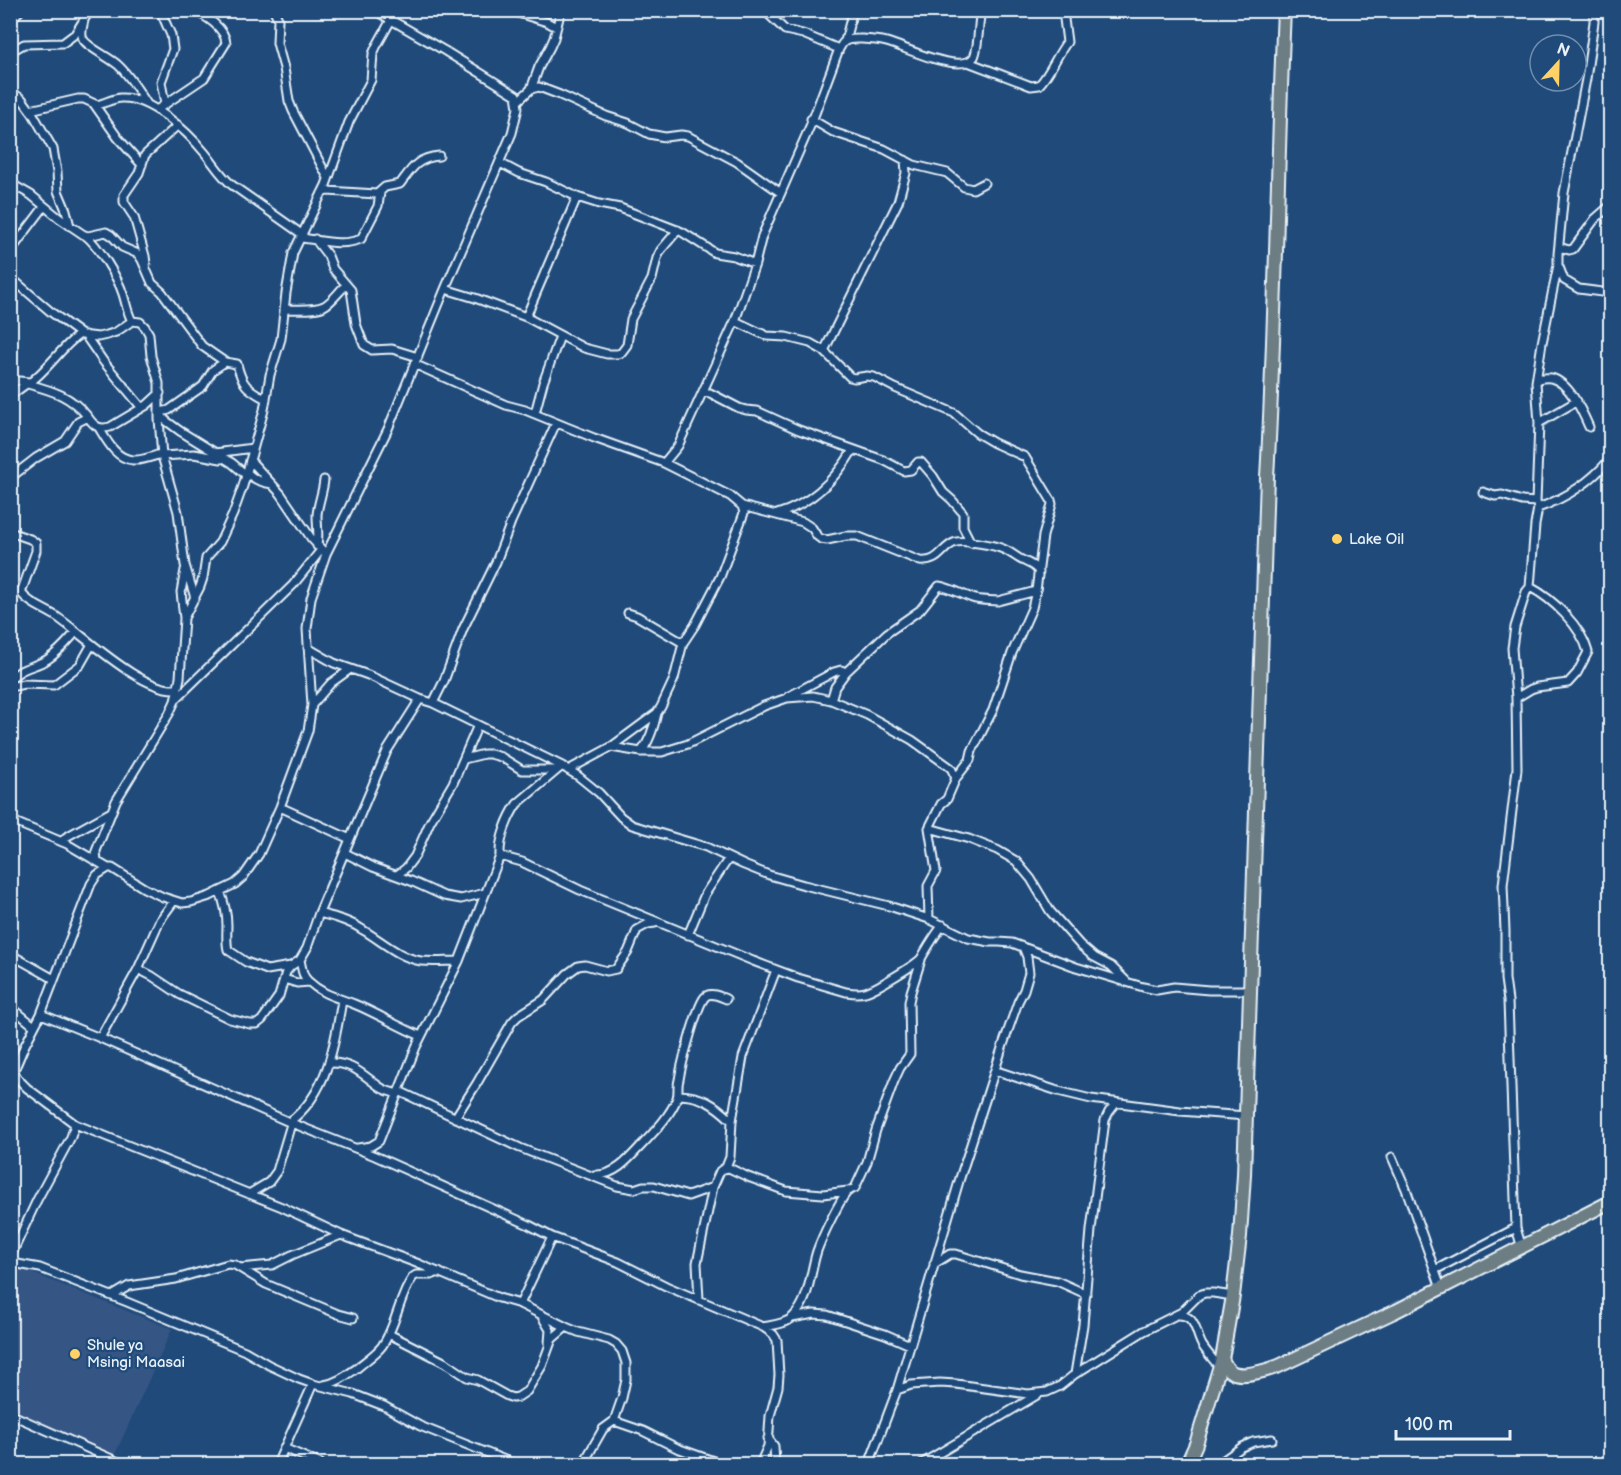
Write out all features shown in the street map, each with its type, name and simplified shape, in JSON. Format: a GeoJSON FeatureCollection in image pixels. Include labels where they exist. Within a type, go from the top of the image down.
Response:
{"type":"FeatureCollection","features":[{"type":"Feature","properties":{"kind":"main road"},"geometry":{"type":"LineString","coordinates":[[1187,1464],[1196,1444],[1221,1363],[1233,1296],[1244,1175],[1284,10]]}},
{"type":"Feature","properties":{"kind":"main road"},"geometry":{"type":"LineString","coordinates":[[1221,1363],[1236,1374],[1271,1369],[1396,1311],[1611,1202]]}},
{"type":"Feature","properties":{"kind":"street"},"geometry":{"type":"LineString","coordinates":[[10,20],[21,10]]}},
{"type":"Feature","properties":{"kind":"street"},"geometry":{"type":"LineString","coordinates":[[10,52],[24,44],[63,43],[75,34],[90,10]]}},
{"type":"Feature","properties":{"kind":"street"},"geometry":{"type":"LineString","coordinates":[[160,10],[171,35],[173,49],[161,82],[165,104]]}},
{"type":"Feature","properties":{"kind":"street"},"geometry":{"type":"LineString","coordinates":[[158,109],[204,78],[226,44],[226,39],[220,30],[205,16],[193,10]]}},
{"type":"Feature","properties":{"kind":"street"},"geometry":{"type":"LineString","coordinates":[[274,10],[278,19],[277,43],[289,101],[328,178]]}},
{"type":"Feature","properties":{"kind":"street"},"geometry":{"type":"LineString","coordinates":[[174,700],[293,585],[322,550],[388,429],[445,288],[500,163],[519,108],[516,95],[374,10]]}},
{"type":"Feature","properties":{"kind":"street"},"geometry":{"type":"LineString","coordinates":[[184,618],[203,578],[206,558],[224,535],[243,486],[281,339],[293,253],[322,193],[349,122],[371,80],[375,47],[391,20],[393,10]]}},
{"type":"Feature","properties":{"kind":"street"},"geometry":{"type":"LineString","coordinates":[[531,89],[538,67],[550,47],[561,10]]}},
{"type":"Feature","properties":{"kind":"street"},"geometry":{"type":"LineString","coordinates":[[764,10],[785,30],[803,34],[839,49]]}},
{"type":"Feature","properties":{"kind":"street"},"geometry":{"type":"LineString","coordinates":[[664,463],[678,446],[735,321],[755,264],[762,236],[811,124],[839,49],[845,41],[853,10]]}},
{"type":"Feature","properties":{"kind":"street"},"geometry":{"type":"LineString","coordinates":[[968,62],[973,58],[976,49],[981,10]]}},
{"type":"Feature","properties":{"kind":"street"},"geometry":{"type":"LineString","coordinates":[[845,41],[853,38],[877,40],[919,55],[955,63],[968,62],[1031,86],[1039,85],[1067,42],[1064,19],[1067,10]]}},
{"type":"Feature","properties":{"kind":"street"},"geometry":{"type":"LineString","coordinates":[[1522,1248],[1516,1228],[1503,885],[1517,769],[1513,640],[1526,592],[1530,587],[1537,505],[1536,454],[1539,423],[1537,379],[1558,265],[1564,193],[1586,79],[1594,10]]}},
{"type":"Feature","properties":{"kind":"street"},"geometry":{"type":"LineString","coordinates":[[518,13],[556,27]]}},
{"type":"Feature","properties":{"kind":"street"},"geometry":{"type":"LineString","coordinates":[[84,20],[81,35],[83,40],[123,70],[147,104]]}},
{"type":"Feature","properties":{"kind":"street"},"geometry":{"type":"LineString","coordinates":[[518,101],[531,89],[539,87],[628,123],[649,134],[681,135],[694,139],[737,162],[781,193]]}},
{"type":"Feature","properties":{"kind":"street"},"geometry":{"type":"LineString","coordinates":[[10,91],[22,99],[53,149],[58,191],[70,226]]}},
{"type":"Feature","properties":{"kind":"street"},"geometry":{"type":"LineString","coordinates":[[30,110],[72,99],[84,99],[100,104],[120,98],[147,104],[158,109],[178,125],[232,185],[302,236],[330,243],[361,239],[378,206],[380,192]]}},
{"type":"Feature","properties":{"kind":"street"},"geometry":{"type":"LineString","coordinates":[[94,104],[118,138],[142,165]]}},
{"type":"Feature","properties":{"kind":"street"},"geometry":{"type":"LineString","coordinates":[[811,119],[832,132],[884,149],[923,168],[947,173],[964,187],[973,189],[984,183]]}},
{"type":"Feature","properties":{"kind":"street"},"geometry":{"type":"LineString","coordinates":[[145,266],[146,259],[134,217],[124,199],[125,191],[137,176],[148,151],[178,125]]}},
{"type":"Feature","properties":{"kind":"street"},"geometry":{"type":"LineString","coordinates":[[322,193],[327,191],[377,194],[385,187],[400,184],[423,159],[439,156]]}},
{"type":"Feature","properties":{"kind":"street"},"geometry":{"type":"LineString","coordinates":[[824,351],[898,202],[906,172],[905,160]]}},
{"type":"Feature","properties":{"kind":"street"},"geometry":{"type":"LineString","coordinates":[[500,163],[577,197],[620,208],[686,233],[715,253],[734,256],[755,264]]}},
{"type":"Feature","properties":{"kind":"street"},"geometry":{"type":"LineString","coordinates":[[10,183],[31,195],[95,244],[118,283],[132,321]]}},
{"type":"Feature","properties":{"kind":"street"},"geometry":{"type":"LineString","coordinates":[[526,317],[577,197]]}},
{"type":"Feature","properties":{"kind":"street"},"geometry":{"type":"LineString","coordinates":[[1559,247],[1573,249],[1595,219],[1611,206]]}},
{"type":"Feature","properties":{"kind":"street"},"geometry":{"type":"LineString","coordinates":[[10,252],[44,207]]}},
{"type":"Feature","properties":{"kind":"street"},"geometry":{"type":"LineString","coordinates":[[445,288],[526,317],[585,348],[613,355],[621,353],[627,345],[632,314],[652,279],[661,250],[678,230]]}},
{"type":"Feature","properties":{"kind":"street"},"geometry":{"type":"LineString","coordinates":[[84,235],[88,236],[103,231],[109,233],[122,247],[138,255],[152,283],[165,296],[198,342],[225,362],[237,364],[242,382],[266,399]]}},
{"type":"Feature","properties":{"kind":"street"},"geometry":{"type":"LineString","coordinates":[[315,239],[328,256],[333,268],[352,292],[356,324],[364,345],[372,350],[393,349],[418,357]]}},
{"type":"Feature","properties":{"kind":"street"},"geometry":{"type":"LineString","coordinates":[[1558,265],[1564,280],[1579,289],[1611,293]]}},
{"type":"Feature","properties":{"kind":"street"},"geometry":{"type":"LineString","coordinates":[[10,277],[82,335],[142,408]]}},
{"type":"Feature","properties":{"kind":"street"},"geometry":{"type":"LineString","coordinates":[[284,309],[300,310],[323,307],[346,285]]}},
{"type":"Feature","properties":{"kind":"street"},"geometry":{"type":"LineString","coordinates":[[10,396],[48,367],[65,345],[82,335],[98,337],[107,335],[132,321],[140,322],[149,334],[151,356],[159,383],[162,455],[178,512],[185,565],[195,598]]}},
{"type":"Feature","properties":{"kind":"street"},"geometry":{"type":"LineString","coordinates":[[735,321],[767,336],[801,340],[824,351],[850,377],[874,377],[954,413],[977,433],[1021,454],[1030,464],[1051,500],[1052,504],[1043,536],[1036,591],[993,710],[969,760],[956,778],[947,799],[941,804],[929,828],[936,871],[928,886],[929,919]]}},
{"type":"Feature","properties":{"kind":"street"},"geometry":{"type":"LineString","coordinates":[[535,414],[543,383],[560,336]]}},
{"type":"Feature","properties":{"kind":"street"},"geometry":{"type":"LineString","coordinates":[[160,412],[169,410],[203,386],[213,370],[225,362]]}},
{"type":"Feature","properties":{"kind":"street"},"geometry":{"type":"LineString","coordinates":[[414,364],[507,405],[664,463],[722,491],[742,506],[744,513],[720,577],[683,643],[674,679],[657,713],[645,746],[640,752]]}},
{"type":"Feature","properties":{"kind":"street"},"geometry":{"type":"LineString","coordinates":[[1537,379],[1553,378],[1559,381],[1577,401],[1589,427]]}},
{"type":"Feature","properties":{"kind":"street"},"geometry":{"type":"LineString","coordinates":[[10,380],[29,383],[72,400],[99,428],[114,451],[128,459],[140,460],[162,455],[194,454],[227,461]]}},
{"type":"Feature","properties":{"kind":"street"},"geometry":{"type":"LineString","coordinates":[[99,428],[110,427],[142,408],[159,393]]}},
{"type":"Feature","properties":{"kind":"street"},"geometry":{"type":"LineString","coordinates":[[702,394],[710,393],[739,408],[758,411],[785,425],[883,460],[904,471],[911,470],[918,462],[921,462],[943,492],[963,513],[963,527],[971,543]]}},
{"type":"Feature","properties":{"kind":"street"},"geometry":{"type":"LineString","coordinates":[[1539,423],[1577,401]]}},
{"type":"Feature","properties":{"kind":"street"},"geometry":{"type":"LineString","coordinates":[[160,412],[165,420],[180,431],[256,479],[272,484]]}},
{"type":"Feature","properties":{"kind":"street"},"geometry":{"type":"LineString","coordinates":[[10,478],[36,458],[65,441],[78,422],[88,417]]}},
{"type":"Feature","properties":{"kind":"street"},"geometry":{"type":"LineString","coordinates":[[433,703],[556,423]]}},
{"type":"Feature","properties":{"kind":"street"},"geometry":{"type":"LineString","coordinates":[[215,453],[253,448]]}},
{"type":"Feature","properties":{"kind":"street"},"geometry":{"type":"LineString","coordinates":[[776,514],[790,510],[814,496],[837,475],[853,450]]}},
{"type":"Feature","properties":{"kind":"street"},"geometry":{"type":"LineString","coordinates":[[1483,492],[1537,505],[1557,501],[1598,473],[1611,459]]}},
{"type":"Feature","properties":{"kind":"street"},"geometry":{"type":"LineString","coordinates":[[250,460],[288,503],[310,538],[322,550]]}},
{"type":"Feature","properties":{"kind":"street"},"geometry":{"type":"LineString","coordinates":[[1598,473],[1611,471]]}},
{"type":"Feature","properties":{"kind":"street"},"geometry":{"type":"LineString","coordinates":[[10,820],[62,842],[144,888],[174,901],[191,902],[235,884],[243,877],[252,865],[280,807],[308,731],[312,705],[307,629],[310,598],[322,550],[318,511],[324,480]]}},
{"type":"Feature","properties":{"kind":"street"},"geometry":{"type":"LineString","coordinates":[[742,506],[803,522],[812,528],[821,539],[857,536],[920,561],[927,562],[938,557],[954,543],[960,541],[1002,548],[1034,565],[1039,572]]}},
{"type":"Feature","properties":{"kind":"street"},"geometry":{"type":"LineString","coordinates":[[10,532],[36,543],[36,551],[22,594],[28,600],[56,616],[124,668],[156,686],[170,690],[177,689]]}},
{"type":"Feature","properties":{"kind":"street"},"geometry":{"type":"LineString","coordinates":[[97,861],[96,851],[116,801],[169,714],[174,700],[182,663],[184,618],[182,592],[185,565]]}},
{"type":"Feature","properties":{"kind":"street"},"geometry":{"type":"LineString","coordinates":[[831,700],[835,687],[846,672],[886,633],[920,610],[939,586],[974,599],[998,601],[1036,591]]}},
{"type":"Feature","properties":{"kind":"street"},"geometry":{"type":"LineString","coordinates":[[1516,698],[1537,687],[1568,683],[1577,673],[1587,655],[1585,644],[1563,611],[1530,587]]}},
{"type":"Feature","properties":{"kind":"street"},"geometry":{"type":"LineString","coordinates":[[628,613],[683,643]]}},
{"type":"Feature","properties":{"kind":"street"},"geometry":{"type":"LineString","coordinates":[[10,680],[22,669],[53,656],[76,632]]}},
{"type":"Feature","properties":{"kind":"street"},"geometry":{"type":"LineString","coordinates":[[10,687],[24,684],[54,686],[81,665],[92,644]]}},
{"type":"Feature","properties":{"kind":"street"},"geometry":{"type":"LineString","coordinates":[[308,648],[349,670],[368,675],[433,703],[578,776],[599,793],[621,818],[632,825],[684,839],[770,875],[889,906],[929,919],[968,938],[1023,946],[1076,967],[1127,982],[1157,990],[1174,987],[1250,990]]}},
{"type":"Feature","properties":{"kind":"street"},"geometry":{"type":"LineString","coordinates":[[312,705],[331,683],[349,670]]}},
{"type":"Feature","properties":{"kind":"street"},"geometry":{"type":"LineString","coordinates":[[787,698],[834,672],[841,670],[846,672]]}},
{"type":"Feature","properties":{"kind":"street"},"geometry":{"type":"LineString","coordinates":[[611,747],[640,752],[662,752],[688,744],[764,706],[787,698],[813,696],[831,700],[867,715],[912,740],[951,768],[956,778]]}},
{"type":"Feature","properties":{"kind":"street"},"geometry":{"type":"LineString","coordinates":[[138,969],[179,994],[230,1019],[257,1024],[279,996],[286,972],[300,960],[307,948],[319,913],[387,751],[420,699]]}},
{"type":"Feature","properties":{"kind":"street"},"geometry":{"type":"LineString","coordinates":[[356,1148],[371,1146],[379,1141],[421,1036],[459,961],[480,910],[500,856],[503,833],[513,810],[562,768],[611,747],[657,713]]}},
{"type":"Feature","properties":{"kind":"street"},"geometry":{"type":"LineString","coordinates":[[396,875],[406,868],[415,856],[430,822],[453,783],[478,725]]}},
{"type":"Feature","properties":{"kind":"street"},"geometry":{"type":"LineString","coordinates":[[464,759],[490,754],[501,757],[522,770],[562,768]]}},
{"type":"Feature","properties":{"kind":"street"},"geometry":{"type":"LineString","coordinates":[[280,807],[350,839]]}},
{"type":"Feature","properties":{"kind":"street"},"geometry":{"type":"LineString","coordinates":[[62,842],[66,837],[111,812]]}},
{"type":"Feature","properties":{"kind":"street"},"geometry":{"type":"LineString","coordinates":[[929,828],[976,842],[1016,861],[1031,879],[1050,911],[1080,945],[1094,957],[1111,966],[1127,982]]}},
{"type":"Feature","properties":{"kind":"street"},"geometry":{"type":"LineString","coordinates":[[345,853],[373,867],[454,899],[466,899],[485,893]]}},
{"type":"Feature","properties":{"kind":"street"},"geometry":{"type":"LineString","coordinates":[[500,856],[522,862],[560,882],[688,935],[817,984],[855,993],[866,992],[922,958]]}},
{"type":"Feature","properties":{"kind":"street"},"geometry":{"type":"LineString","coordinates":[[688,935],[705,894],[729,858]]}},
{"type":"Feature","properties":{"kind":"street"},"geometry":{"type":"LineString","coordinates":[[10,1080],[41,1014],[91,884],[97,874],[108,868]]}},
{"type":"Feature","properties":{"kind":"street"},"geometry":{"type":"LineString","coordinates":[[220,891],[226,909],[228,950],[246,962],[267,970],[291,966]]}},
{"type":"Feature","properties":{"kind":"street"},"geometry":{"type":"LineString","coordinates":[[100,1038],[138,969],[160,920],[174,901]]}},
{"type":"Feature","properties":{"kind":"street"},"geometry":{"type":"LineString","coordinates":[[319,913],[348,922],[407,957],[421,961],[459,961]]}},
{"type":"Feature","properties":{"kind":"street"},"geometry":{"type":"LineString","coordinates":[[455,1118],[512,1022],[543,1000],[567,974],[578,966],[585,965],[607,971],[616,969],[628,952],[638,930],[648,924],[658,922]]}},
{"type":"Feature","properties":{"kind":"street"},"geometry":{"type":"LineString","coordinates":[[726,1167],[786,1191],[823,1194],[855,1188],[864,1170],[894,1080],[910,1054],[909,1002],[911,992],[924,952],[943,925]]}},
{"type":"Feature","properties":{"kind":"street"},"geometry":{"type":"LineString","coordinates":[[869,1464],[897,1390],[994,1072],[1026,983],[1028,967],[1023,946]]}},
{"type":"Feature","properties":{"kind":"street"},"geometry":{"type":"LineString","coordinates":[[10,954],[54,979]]}},
{"type":"Feature","properties":{"kind":"street"},"geometry":{"type":"LineString","coordinates":[[300,960],[303,973],[309,982],[322,992],[353,1003],[400,1028],[421,1036]]}},
{"type":"Feature","properties":{"kind":"street"},"geometry":{"type":"LineString","coordinates":[[699,1299],[697,1263],[713,1187],[730,1157],[732,1121],[743,1056],[776,970]]}},
{"type":"Feature","properties":{"kind":"street"},"geometry":{"type":"LineString","coordinates":[[284,979],[297,983],[309,982]]}},
{"type":"Feature","properties":{"kind":"street"},"geometry":{"type":"LineString","coordinates":[[592,1176],[607,1174],[627,1160],[661,1123],[678,1095],[680,1071],[699,1007],[705,996],[709,994],[726,999]]}},
{"type":"Feature","properties":{"kind":"street"},"geometry":{"type":"LineString","coordinates":[[249,1194],[269,1182],[277,1171],[290,1123],[306,1107],[318,1086],[328,1063],[342,1000]]}},
{"type":"Feature","properties":{"kind":"street"},"geometry":{"type":"LineString","coordinates":[[10,1006],[34,1026]]}},
{"type":"Feature","properties":{"kind":"street"},"geometry":{"type":"LineString","coordinates":[[41,1014],[290,1123],[356,1148],[552,1237],[618,1262],[666,1286],[763,1327],[777,1340],[778,1387],[770,1416],[768,1446],[760,1464]]}},
{"type":"Feature","properties":{"kind":"street"},"geometry":{"type":"LineString","coordinates":[[328,1063],[354,1069],[365,1074],[381,1088],[398,1093],[520,1148],[626,1188],[634,1189],[654,1185],[688,1196],[713,1187]]}},
{"type":"Feature","properties":{"kind":"street"},"geometry":{"type":"LineString","coordinates":[[994,1072],[1091,1099],[1180,1111],[1246,1116]]}},
{"type":"Feature","properties":{"kind":"street"},"geometry":{"type":"LineString","coordinates":[[13,1073],[27,1088],[75,1124],[309,1219],[341,1235],[439,1272],[486,1293],[520,1304],[578,1332],[616,1344],[626,1363],[626,1380],[620,1406],[614,1421],[603,1429],[583,1464]]}},
{"type":"Feature","properties":{"kind":"street"},"geometry":{"type":"LineString","coordinates":[[678,1095],[706,1100],[732,1121]]}},
{"type":"Feature","properties":{"kind":"street"},"geometry":{"type":"LineString","coordinates":[[1075,1374],[1105,1120],[1116,1103]]}},
{"type":"Feature","properties":{"kind":"street"},"geometry":{"type":"LineString","coordinates":[[75,1124],[71,1137],[41,1191],[11,1261],[40,1268],[112,1296],[245,1350],[269,1365],[316,1385],[353,1394],[384,1406],[420,1426],[515,1464]]}},
{"type":"Feature","properties":{"kind":"street"},"geometry":{"type":"LineString","coordinates":[[1392,1157],[1406,1189],[1441,1288]]}},
{"type":"Feature","properties":{"kind":"street"},"geometry":{"type":"LineString","coordinates":[[792,1318],[806,1293],[817,1251],[848,1191]]}},
{"type":"Feature","properties":{"kind":"street"},"geometry":{"type":"LineString","coordinates":[[1436,1270],[1516,1228]]}},
{"type":"Feature","properties":{"kind":"street"},"geometry":{"type":"LineString","coordinates":[[240,1268],[272,1265],[341,1235]]}},
{"type":"Feature","properties":{"kind":"street"},"geometry":{"type":"LineString","coordinates":[[520,1304],[552,1237]]}},
{"type":"Feature","properties":{"kind":"street"},"geometry":{"type":"LineString","coordinates":[[934,1264],[950,1254],[956,1254],[1020,1274],[1057,1281],[1086,1294]]}},
{"type":"Feature","properties":{"kind":"street"},"geometry":{"type":"LineString","coordinates":[[112,1296],[129,1286],[176,1279],[228,1264],[240,1268],[266,1284],[353,1318]]}},
{"type":"Feature","properties":{"kind":"street"},"geometry":{"type":"LineString","coordinates":[[316,1385],[332,1383],[353,1371],[377,1351],[389,1334],[413,1277],[439,1272]]}},
{"type":"Feature","properties":{"kind":"street"},"geometry":{"type":"LineString","coordinates":[[921,1464],[1039,1393],[1060,1386],[1075,1374],[1144,1331],[1176,1315],[1199,1295],[1213,1293],[1233,1296]]}},
{"type":"Feature","properties":{"kind":"street"},"geometry":{"type":"LineString","coordinates":[[763,1327],[792,1318],[814,1314],[827,1315],[885,1334],[910,1345]]}},
{"type":"Feature","properties":{"kind":"street"},"geometry":{"type":"LineString","coordinates":[[389,1334],[446,1363],[467,1377],[478,1380],[513,1398],[523,1395],[542,1366],[549,1345],[550,1330],[541,1315]]}},
{"type":"Feature","properties":{"kind":"street"},"geometry":{"type":"LineString","coordinates":[[1176,1315],[1183,1315],[1193,1321],[1203,1347],[1221,1363]]}},
{"type":"Feature","properties":{"kind":"street"},"geometry":{"type":"LineString","coordinates":[[549,1345],[566,1327]]}},
{"type":"Feature","properties":{"kind":"street"},"geometry":{"type":"LineString","coordinates":[[897,1390],[911,1385],[940,1383],[1039,1393]]}},
{"type":"Feature","properties":{"kind":"street"},"geometry":{"type":"LineString","coordinates":[[277,1464],[316,1385]]}},
{"type":"Feature","properties":{"kind":"street"},"geometry":{"type":"LineString","coordinates":[[10,1414],[123,1464]]}},
{"type":"Feature","properties":{"kind":"street"},"geometry":{"type":"LineString","coordinates":[[614,1421],[721,1464]]}},
{"type":"Feature","properties":{"kind":"street"},"geometry":{"type":"LineString","coordinates":[[768,1438],[774,1446],[775,1464]]}},
{"type":"Feature","properties":{"kind":"street"},"geometry":{"type":"LineString","coordinates":[[1218,1464],[1242,1447],[1253,1442],[1272,1439]]}},
{"type":"Feature","properties":{"kind":"street"},"geometry":{"type":"LineString","coordinates":[[284,1448],[321,1464]]}},
{"type":"Feature","properties":{"kind":"street"},"geometry":{"type":"LineString","coordinates":[[492,1464],[497,1456]]}},
{"type":"Feature","properties":{"kind":"shaded area"},"geometry":{"type":"Polygon","coordinates":[[[10,1264],[172,1329],[113,1459],[11,1414],[10,1264]]]}},
{"type":"Feature","properties":{"kind":"place","name":"Lake Oil"},"geometry":{"type":"Point","coordinates":[1337,539]}},
{"type":"Feature","properties":{"kind":"place","name":"Shule ya Msingi Maasai"},"geometry":{"type":"Point","coordinates":[75,1354]}}]}
